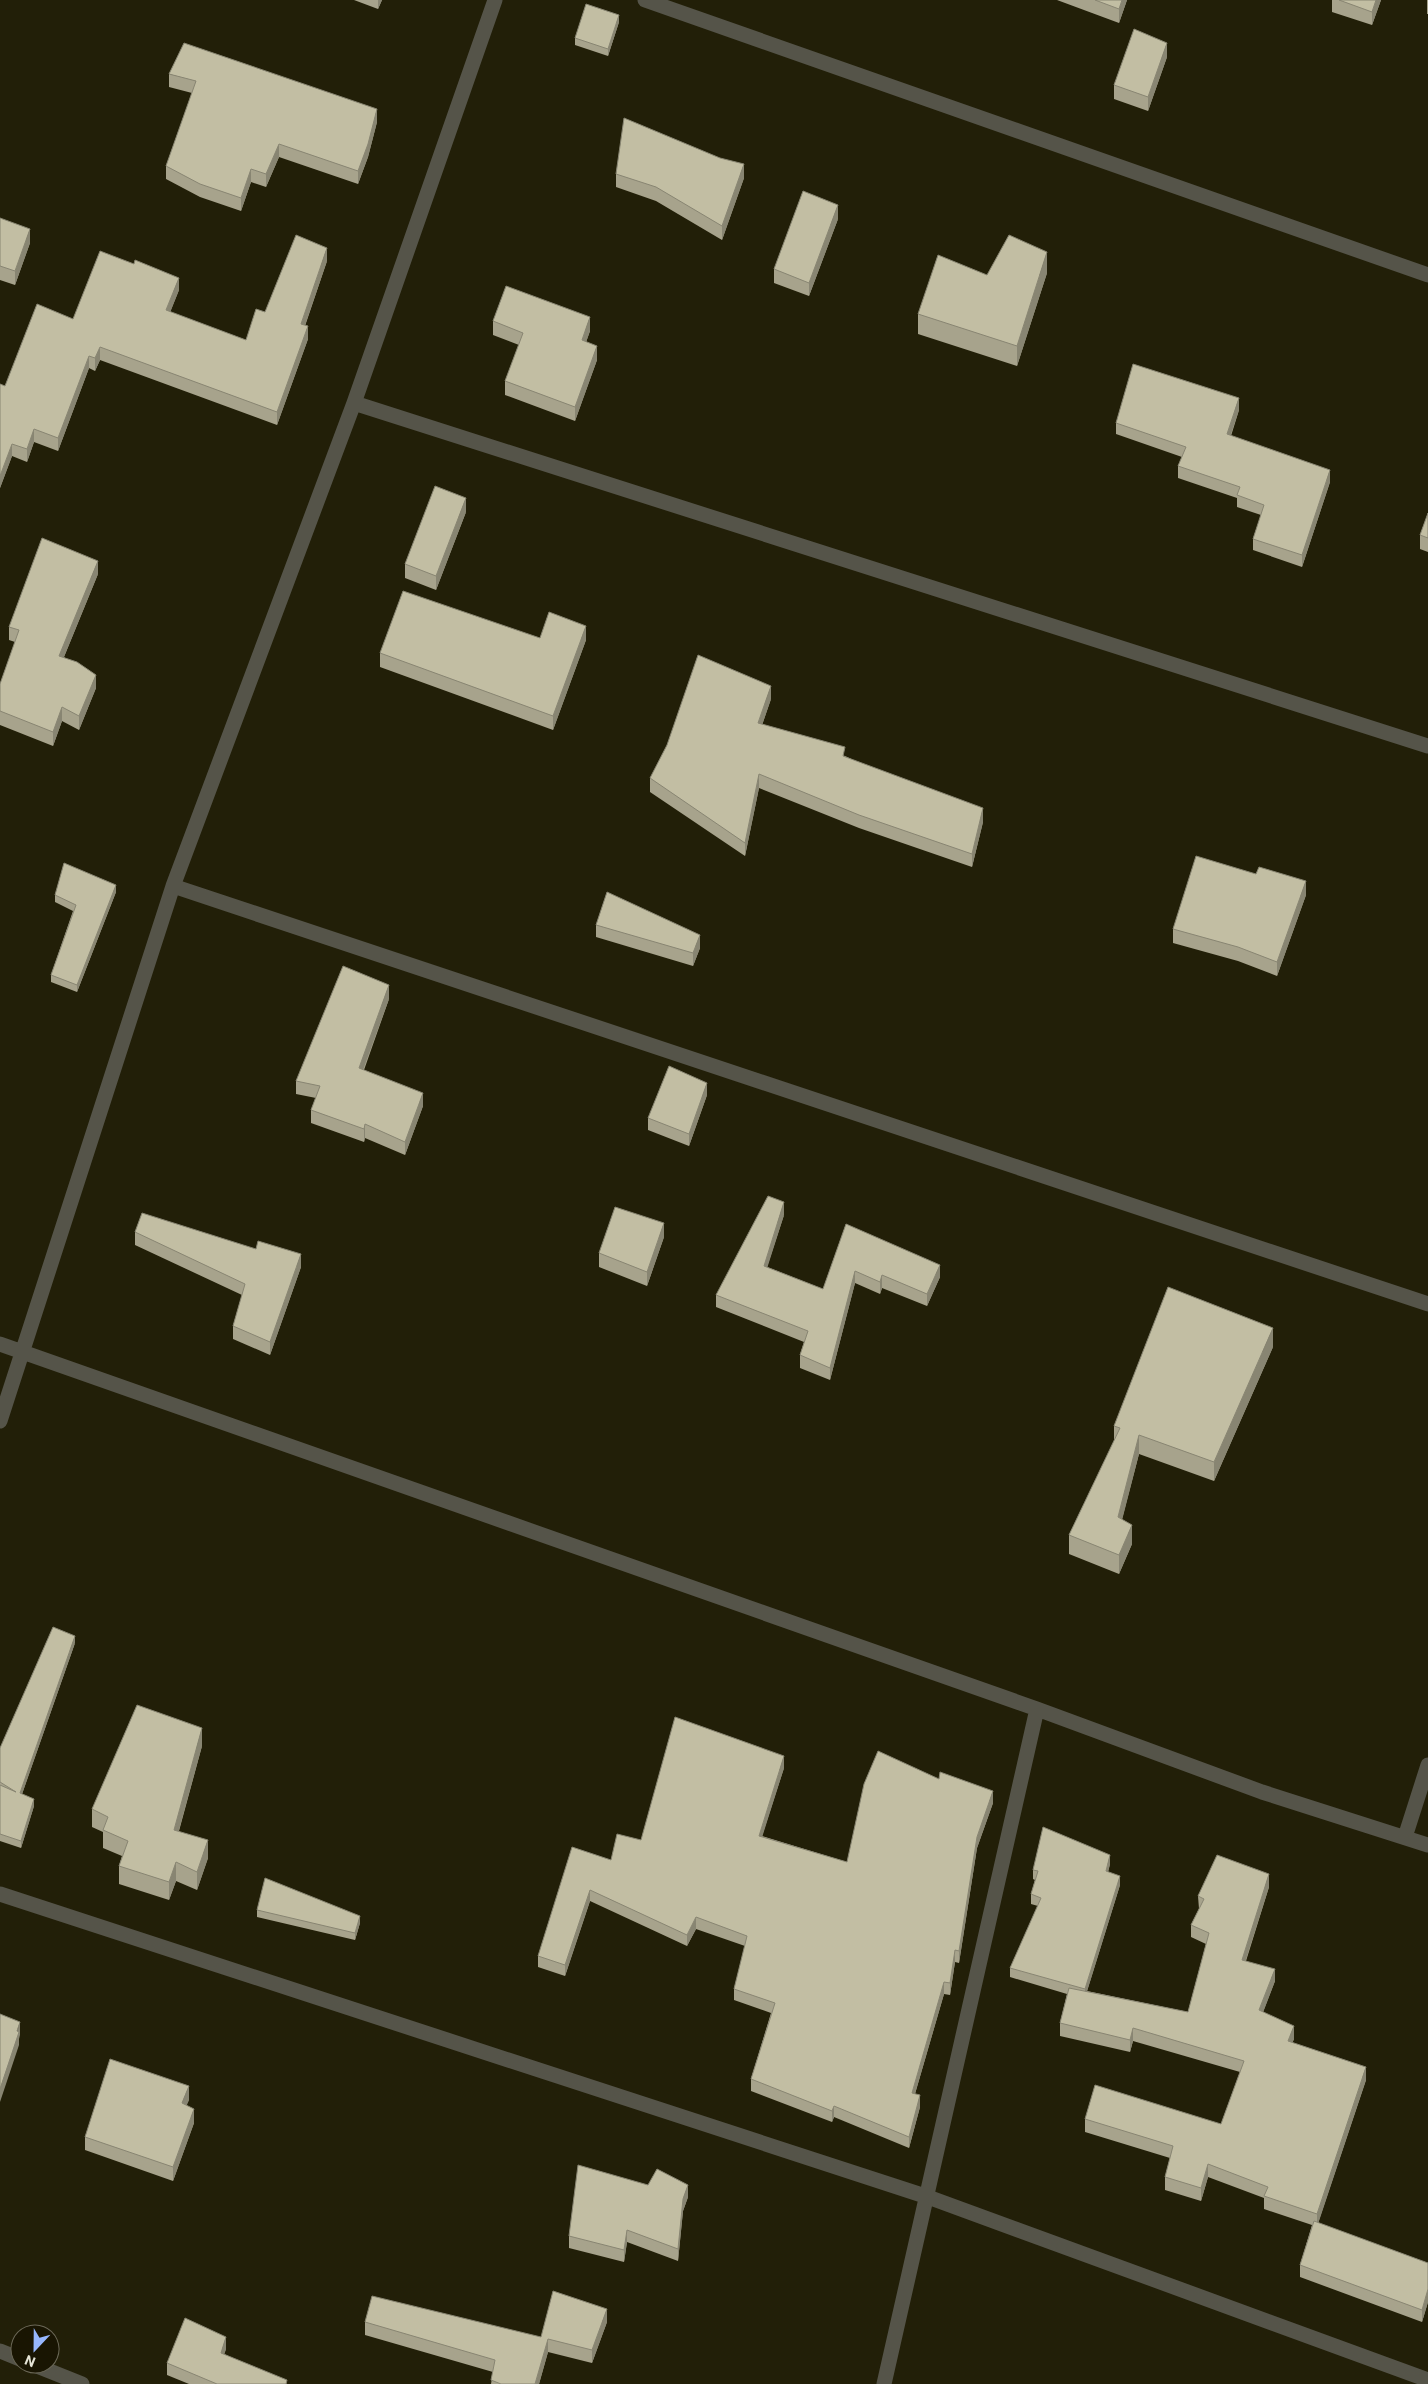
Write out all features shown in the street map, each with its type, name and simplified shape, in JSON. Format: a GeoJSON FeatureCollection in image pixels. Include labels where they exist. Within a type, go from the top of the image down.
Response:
{"type":"FeatureCollection","features":[{"type":"Feature","properties":{"kind":"street"},"geometry":{"type":"LineString","coordinates":[[0,1421],[173,886],[354,403],[495,0]]}},
{"type":"Feature","properties":{"kind":"street"},"geometry":{"type":"LineString","coordinates":[[645,0],[1428,275]]}},
{"type":"Feature","properties":{"kind":"street"},"geometry":{"type":"LineString","coordinates":[[354,403],[1428,746]]}},
{"type":"Feature","properties":{"kind":"street"},"geometry":{"type":"LineString","coordinates":[[173,886],[1428,1304]]}},
{"type":"Feature","properties":{"kind":"street"},"geometry":{"type":"LineString","coordinates":[[0,1344],[1038,1709],[1262,1792],[1428,1845]]}},
{"type":"Feature","properties":{"kind":"street"},"geometry":{"type":"LineString","coordinates":[[884,2384],[1038,1709]]}},
{"type":"Feature","properties":{"kind":"street"},"geometry":{"type":"LineString","coordinates":[[1405,1837],[1428,1765]]}},
{"type":"Feature","properties":{"kind":"street"},"geometry":{"type":"LineString","coordinates":[[0,1894],[928,2197],[1428,2380]]}},
{"type":"Feature","properties":{"kind":"street"},"geometry":{"type":"LineString","coordinates":[[57,2374],[82,2384]]}},
{"type":"Feature","properties":{"kind":"building"},"geometry":{"type":"Polygon","coordinates":[[[1095,0],[1122,0],[1119,9],[1095,0]]]}},
{"type":"Feature","properties":{"kind":"building"},"geometry":{"type":"Polygon","coordinates":[[[1339,0],[1376,0],[1372,12],[1339,0]]]}},
{"type":"Feature","properties":{"kind":"building"},"geometry":{"type":"Polygon","coordinates":[[[586,4],[619,15],[608,49],[575,38],[586,4]]]}},
{"type":"Feature","properties":{"kind":"building"},"geometry":{"type":"Polygon","coordinates":[[[1134,29],[1167,43],[1148,97],[1114,85],[1134,29]]]}},
{"type":"Feature","properties":{"kind":"building"},"geometry":{"type":"Polygon","coordinates":[[[184,43],[377,109],[368,144],[358,171],[279,144],[266,174],[251,169],[241,198],[200,184],[166,166],[196,81],[169,74],[184,43]]]}},
{"type":"Feature","properties":{"kind":"building"},"geometry":{"type":"Polygon","coordinates":[[[624,118],[720,158],[744,164],[722,226],[656,187],[616,174],[624,118]]]}},
{"type":"Feature","properties":{"kind":"building"},"geometry":{"type":"Polygon","coordinates":[[[803,191],[838,205],[809,283],[774,269],[803,191]]]}},
{"type":"Feature","properties":{"kind":"building"},"geometry":{"type":"Polygon","coordinates":[[[0,218],[30,229],[15,271],[0,266],[0,218]]]}},
{"type":"Feature","properties":{"kind":"building"},"geometry":{"type":"Polygon","coordinates":[[[296,235],[327,248],[301,324],[308,326],[277,412],[100,347],[95,358],[89,356],[58,438],[34,429],[27,449],[12,444],[0,476],[0,384],[5,386],[37,304],[73,319],[100,251],[134,264],[135,260],[179,278],[166,310],[246,340],[256,309],[265,312],[296,235]]]}},
{"type":"Feature","properties":{"kind":"building"},"geometry":{"type":"Polygon","coordinates":[[[1009,235],[1047,252],[1017,346],[918,314],[938,255],[987,275],[1009,235]]]}},
{"type":"Feature","properties":{"kind":"building"},"geometry":{"type":"Polygon","coordinates":[[[506,286],[590,317],[582,340],[597,346],[575,407],[505,381],[523,333],[493,321],[506,286]]]}},
{"type":"Feature","properties":{"kind":"building"},"geometry":{"type":"Polygon","coordinates":[[[1133,364],[1239,398],[1227,434],[1330,470],[1302,555],[1253,539],[1264,505],[1237,495],[1240,487],[1178,466],[1186,447],[1116,423],[1133,364]]]}},
{"type":"Feature","properties":{"kind":"building"},"geometry":{"type":"Polygon","coordinates":[[[435,486],[466,498],[436,576],[405,564],[435,486]]]}},
{"type":"Feature","properties":{"kind":"building"},"geometry":{"type":"Polygon","coordinates":[[[1428,513],[1428,538],[1420,535],[1428,513]]]}},
{"type":"Feature","properties":{"kind":"building"},"geometry":{"type":"Polygon","coordinates":[[[42,538],[98,561],[59,656],[77,662],[96,675],[79,716],[62,707],[53,732],[0,711],[0,684],[19,630],[9,627],[42,538]]]}},
{"type":"Feature","properties":{"kind":"building"},"geometry":{"type":"Polygon","coordinates":[[[403,591],[540,638],[549,612],[586,626],[553,716],[380,653],[403,591]]]}},
{"type":"Feature","properties":{"kind":"building"},"geometry":{"type":"Polygon","coordinates":[[[698,655],[771,686],[758,723],[845,747],[843,756],[983,808],[972,854],[859,815],[759,774],[745,843],[650,778],[667,745],[698,655]]]}},
{"type":"Feature","properties":{"kind":"building"},"geometry":{"type":"Polygon","coordinates":[[[1196,856],[1256,874],[1259,867],[1306,881],[1277,962],[1238,947],[1173,929],[1196,856]]]}},
{"type":"Feature","properties":{"kind":"building"},"geometry":{"type":"Polygon","coordinates":[[[64,863],[116,885],[77,985],[51,975],[76,905],[55,895],[64,863]]]}},
{"type":"Feature","properties":{"kind":"building"},"geometry":{"type":"Polygon","coordinates":[[[607,892],[700,935],[693,953],[596,925],[607,892]]]}},
{"type":"Feature","properties":{"kind":"building"},"geometry":{"type":"Polygon","coordinates":[[[343,966],[389,985],[359,1068],[423,1093],[405,1142],[365,1124],[364,1129],[311,1110],[320,1086],[296,1081],[343,966]]]}},
{"type":"Feature","properties":{"kind":"building"},"geometry":{"type":"Polygon","coordinates":[[[669,1066],[707,1083],[689,1134],[648,1118],[669,1066]]]}},
{"type":"Feature","properties":{"kind":"building"},"geometry":{"type":"Polygon","coordinates":[[[768,1196],[784,1202],[764,1266],[823,1289],[846,1224],[940,1265],[927,1294],[882,1275],[880,1282],[855,1271],[830,1368],[800,1355],[808,1331],[716,1295],[768,1196]]]}},
{"type":"Feature","properties":{"kind":"building"},"geometry":{"type":"Polygon","coordinates":[[[615,1207],[664,1223],[647,1272],[599,1253],[615,1207]]]}},
{"type":"Feature","properties":{"kind":"building"},"geometry":{"type":"Polygon","coordinates":[[[142,1213],[256,1249],[258,1241],[301,1254],[270,1342],[233,1326],[245,1284],[135,1232],[142,1213]]]}},
{"type":"Feature","properties":{"kind":"building"},"geometry":{"type":"Polygon","coordinates":[[[1168,1287],[1273,1328],[1214,1462],[1139,1435],[1118,1517],[1132,1525],[1119,1555],[1069,1535],[1120,1428],[1114,1426],[1168,1287]]]}},
{"type":"Feature","properties":{"kind":"building"},"geometry":{"type":"Polygon","coordinates":[[[53,1627],[75,1636],[20,1793],[34,1799],[21,1841],[0,1834],[0,1785],[16,1792],[0,1782],[0,1748],[53,1627]]]}},
{"type":"Feature","properties":{"kind":"building"},"geometry":{"type":"Polygon","coordinates":[[[137,1705],[202,1728],[174,1830],[208,1840],[197,1872],[176,1862],[169,1882],[119,1866],[128,1841],[103,1830],[108,1817],[92,1809],[137,1705]]]}},
{"type":"Feature","properties":{"kind":"building"},"geometry":{"type":"Polygon","coordinates":[[[675,1717],[784,1756],[759,1836],[847,1862],[864,1784],[878,1751],[939,1779],[940,1772],[993,1791],[977,1837],[959,1951],[955,1950],[950,1983],[944,1982],[912,2093],[920,2095],[909,2137],[834,2106],[832,2111],[751,2079],[775,2003],[734,1989],[747,1936],[696,1917],[687,1935],[590,1890],[565,1965],[538,1956],[572,1847],[611,1860],[617,1834],[641,1840],[675,1717]]]}},
{"type":"Feature","properties":{"kind":"building"},"geometry":{"type":"Polygon","coordinates":[[[1043,1827],[1110,1855],[1106,1871],[1120,1876],[1085,1989],[1010,1968],[1041,1898],[1031,1894],[1038,1871],[1033,1870],[1043,1827]]]}},
{"type":"Feature","properties":{"kind":"building"},"geometry":{"type":"Polygon","coordinates":[[[1217,1855],[1269,1874],[1242,1960],[1275,1969],[1259,2010],[1294,2026],[1288,2041],[1366,2067],[1317,2214],[1264,2196],[1268,2187],[1208,2164],[1201,2188],[1165,2177],[1173,2146],[1085,2119],[1095,2085],[1221,2124],[1244,2061],[1133,2028],[1130,2040],[1060,2023],[1069,1988],[1188,2012],[1209,1933],[1191,1925],[1204,1899],[1198,1896],[1217,1855]]]}},
{"type":"Feature","properties":{"kind":"building"},"geometry":{"type":"Polygon","coordinates":[[[265,1878],[360,1916],[355,1933],[257,1910],[265,1878]]]}},
{"type":"Feature","properties":{"kind":"building"},"geometry":{"type":"Polygon","coordinates":[[[0,2014],[20,2022],[17,2031],[19,2032],[0,2089],[0,2014]]]}},
{"type":"Feature","properties":{"kind":"building"},"geometry":{"type":"Polygon","coordinates":[[[110,2059],[189,2086],[182,2103],[194,2109],[173,2167],[85,2137],[110,2059]]]}},
{"type":"Feature","properties":{"kind":"building"},"geometry":{"type":"Polygon","coordinates":[[[578,2165],[648,2185],[657,2169],[688,2185],[683,2199],[678,2249],[627,2230],[624,2250],[569,2236],[578,2165]]]}},
{"type":"Feature","properties":{"kind":"building"},"geometry":{"type":"Polygon","coordinates":[[[1314,2221],[1428,2263],[1428,2289],[1422,2310],[1300,2265],[1314,2221]]]}},
{"type":"Feature","properties":{"kind":"building"},"geometry":{"type":"Polygon","coordinates":[[[553,2291],[607,2309],[592,2350],[548,2339],[535,2384],[501,2384],[491,2380],[495,2360],[365,2322],[372,2296],[541,2337],[553,2291]]]}},
{"type":"Feature","properties":{"kind":"building"},"geometry":{"type":"Polygon","coordinates":[[[185,2318],[226,2337],[221,2353],[287,2380],[286,2384],[217,2384],[167,2363],[185,2318]]]}}]}
